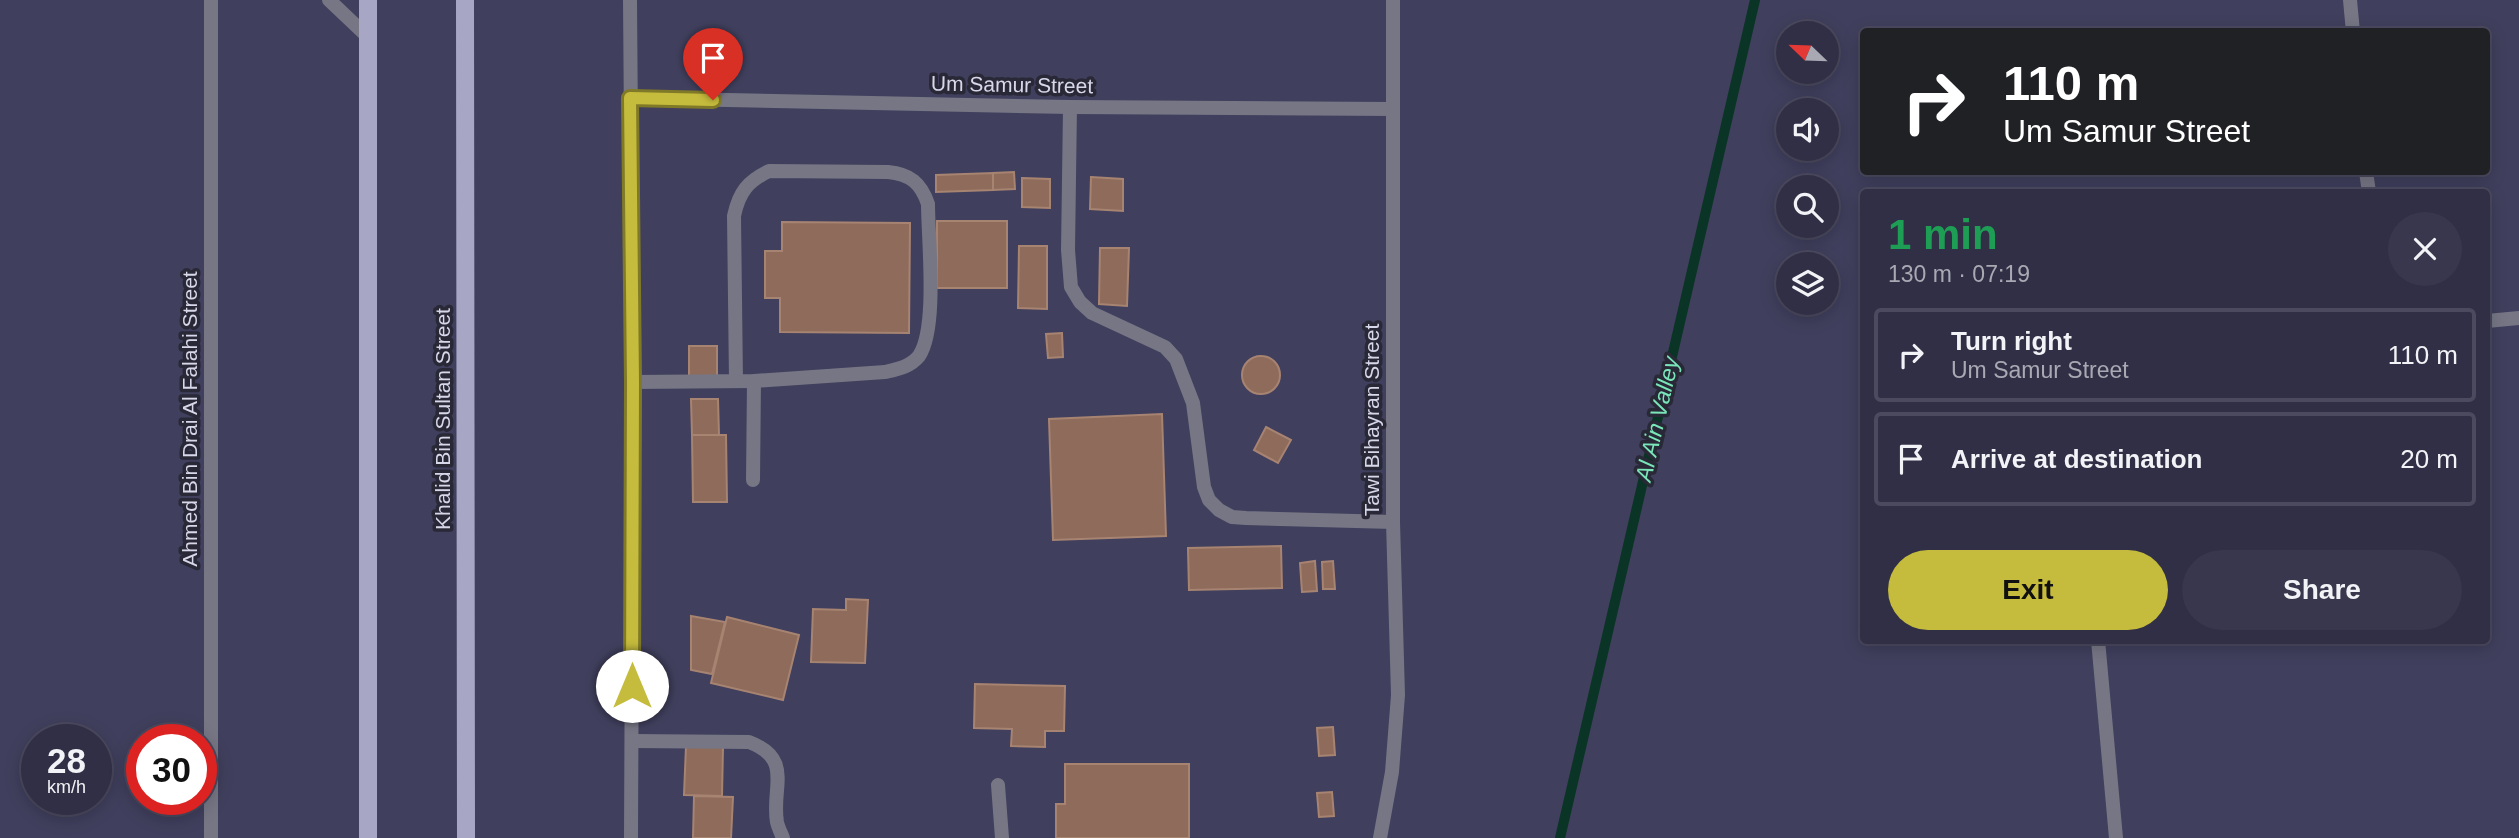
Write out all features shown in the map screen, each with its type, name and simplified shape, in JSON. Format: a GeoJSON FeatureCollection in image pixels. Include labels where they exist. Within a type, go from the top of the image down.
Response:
{"type":"FeatureCollection","features":[{"type":"Feature","properties":{"kind":"main road"},"geometry":{"type":"LineString","coordinates":[[368,0],[368,838]]}},
{"type":"Feature","properties":{"kind":"main road","name":"Khalid Bin Sultan Street"},"geometry":{"type":"LineString","coordinates":[[465,0],[466,838]]}},
{"type":"Feature","properties":{"kind":"street","name":"Ahmed Bin Drai Al Falahi Street"},"geometry":{"type":"LineString","coordinates":[[211,0],[211,838]]}},
{"type":"Feature","properties":{"kind":"street"},"geometry":{"type":"LineString","coordinates":[[329,0],[368,37]]}},
{"type":"Feature","properties":{"kind":"street"},"geometry":{"type":"LineString","coordinates":[[630,0],[633,382],[631,838]]}},
{"type":"Feature","properties":{"kind":"street","name":"Tawi Bihayran Street"},"geometry":{"type":"LineString","coordinates":[[1380,838],[1392,772],[1398,695],[1393,523],[1393,0]]}},
{"type":"Feature","properties":{"kind":"street"},"geometry":{"type":"LineString","coordinates":[[2350,0],[2353,28]]}},
{"type":"Feature","properties":{"kind":"street","name":"Um Samur Street"},"geometry":{"type":"LineString","coordinates":[[630,98],[1070,107],[1393,109]]}},
{"type":"Feature","properties":{"kind":"street"},"geometry":{"type":"LineString","coordinates":[[1070,107],[1068,260],[1071,287],[1080,302],[1092,313],[1165,347],[1176,359],[1193,402],[1204,487],[1209,500],[1232,517],[1393,523]]}},
{"type":"Feature","properties":{"kind":"street"},"geometry":{"type":"LineString","coordinates":[[633,382],[754,381],[885,372],[903,368],[918,356],[930,324],[928,217],[924,190],[914,180],[902,173],[888,172],[769,171],[744,187],[734,216],[736,381]]}},
{"type":"Feature","properties":{"kind":"street"},"geometry":{"type":"LineString","coordinates":[[2490,321],[2519,318]]}},
{"type":"Feature","properties":{"kind":"street"},"geometry":{"type":"LineString","coordinates":[[753,480],[754,381]]}},
{"type":"Feature","properties":{"kind":"street"},"geometry":{"type":"LineString","coordinates":[[2098,644],[2116,838]]}},
{"type":"Feature","properties":{"kind":"street"},"geometry":{"type":"LineString","coordinates":[[632,741],[749,742],[760,746],[770,754],[776,765],[779,777],[777,823],[783,838]]}},
{"type":"Feature","properties":{"kind":"street"},"geometry":{"type":"LineString","coordinates":[[999,785],[1002,838]]}},
{"type":"Feature","properties":{"kind":"building"},"geometry":{"type":"Polygon","coordinates":[[[1014,172],[1015,189],[993,190],[993,173],[1014,172]]]}},
{"type":"Feature","properties":{"kind":"building"},"geometry":{"type":"Polygon","coordinates":[[[993,173],[993,190],[936,192],[936,175],[993,173]]]}},
{"type":"Feature","properties":{"kind":"building"},"geometry":{"type":"Polygon","coordinates":[[[1091,177],[1123,179],[1123,211],[1090,209],[1091,177]]]}},
{"type":"Feature","properties":{"kind":"building"},"geometry":{"type":"Polygon","coordinates":[[[1022,178],[1050,179],[1050,208],[1022,207],[1022,178]]]}},
{"type":"Feature","properties":{"kind":"building"},"geometry":{"type":"Polygon","coordinates":[[[937,221],[1007,221],[1007,288],[937,288],[937,221]]]}},
{"type":"Feature","properties":{"kind":"building"},"geometry":{"type":"Polygon","coordinates":[[[782,222],[910,223],[909,333],[780,332],[780,298],[765,298],[765,251],[782,251],[782,222]]]}},
{"type":"Feature","properties":{"kind":"building"},"geometry":{"type":"Polygon","coordinates":[[[1019,246],[1047,246],[1047,309],[1018,308],[1019,246]]]}},
{"type":"Feature","properties":{"kind":"building"},"geometry":{"type":"Polygon","coordinates":[[[1100,248],[1129,248],[1127,306],[1099,304],[1100,248]]]}},
{"type":"Feature","properties":{"kind":"building"},"geometry":{"type":"Polygon","coordinates":[[[1062,333],[1063,357],[1048,358],[1046,334],[1062,333]]]}},
{"type":"Feature","properties":{"kind":"building"},"geometry":{"type":"Polygon","coordinates":[[[689,346],[717,346],[717,376],[689,376],[689,346]]]}},
{"type":"Feature","properties":{"kind":"building"},"geometry":{"type":"Polygon","coordinates":[[[1261,356],[1274,362],[1280,375],[1274,388],[1261,394],[1248,388],[1242,375],[1248,362],[1261,356]]]}},
{"type":"Feature","properties":{"kind":"building"},"geometry":{"type":"Polygon","coordinates":[[[691,399],[718,399],[719,435],[692,435],[691,399]]]}},
{"type":"Feature","properties":{"kind":"building"},"geometry":{"type":"Polygon","coordinates":[[[1162,414],[1166,536],[1053,540],[1049,419],[1162,414]]]}},
{"type":"Feature","properties":{"kind":"building"},"geometry":{"type":"Polygon","coordinates":[[[1266,427],[1291,440],[1278,463],[1254,450],[1266,427]]]}},
{"type":"Feature","properties":{"kind":"building"},"geometry":{"type":"Polygon","coordinates":[[[692,435],[726,435],[727,502],[693,502],[692,435]]]}},
{"type":"Feature","properties":{"kind":"building"},"geometry":{"type":"Polygon","coordinates":[[[1281,546],[1282,588],[1189,590],[1188,548],[1281,546]]]}},
{"type":"Feature","properties":{"kind":"building"},"geometry":{"type":"Polygon","coordinates":[[[1315,561],[1317,591],[1302,592],[1300,563],[1315,561]]]}},
{"type":"Feature","properties":{"kind":"building"},"geometry":{"type":"Polygon","coordinates":[[[1333,561],[1335,589],[1323,589],[1322,562],[1333,561]]]}},
{"type":"Feature","properties":{"kind":"building"},"geometry":{"type":"Polygon","coordinates":[[[846,599],[868,600],[865,663],[811,662],[813,609],[846,610],[846,599]]]}},
{"type":"Feature","properties":{"kind":"building"},"geometry":{"type":"Polygon","coordinates":[[[691,616],[725,622],[712,674],[691,670],[691,616]]]}},
{"type":"Feature","properties":{"kind":"building"},"geometry":{"type":"Polygon","coordinates":[[[727,617],[799,635],[783,700],[711,683],[727,617]]]}},
{"type":"Feature","properties":{"kind":"building"},"geometry":{"type":"Polygon","coordinates":[[[975,684],[1065,686],[1064,731],[1045,731],[1045,747],[1011,746],[1012,729],[974,728],[975,684]]]}},
{"type":"Feature","properties":{"kind":"building"},"geometry":{"type":"Polygon","coordinates":[[[1333,727],[1335,755],[1319,756],[1317,728],[1333,727]]]}},
{"type":"Feature","properties":{"kind":"building"},"geometry":{"type":"Polygon","coordinates":[[[686,746],[723,747],[722,796],[684,795],[686,746]]]}},
{"type":"Feature","properties":{"kind":"building"},"geometry":{"type":"Polygon","coordinates":[[[1065,764],[1189,764],[1189,838],[1056,838],[1056,804],[1065,804],[1065,764]]]}},
{"type":"Feature","properties":{"kind":"building"},"geometry":{"type":"Polygon","coordinates":[[[1332,792],[1334,816],[1319,817],[1317,793],[1332,792]]]}},
{"type":"Feature","properties":{"kind":"building"},"geometry":{"type":"Polygon","coordinates":[[[694,796],[733,797],[731,838],[693,838],[694,796]]]}},
{"type":"Feature","properties":{"kind":"waterway","name":"Al Ain Valley"},"geometry":{"type":"LineString","coordinates":[[1560,838],[1755,0]]}},
{"type":"Feature","properties":{"kind":"route"},"geometry":{"type":"LineString","coordinates":[[632,686],[630,98],[713,100]]}}]}
